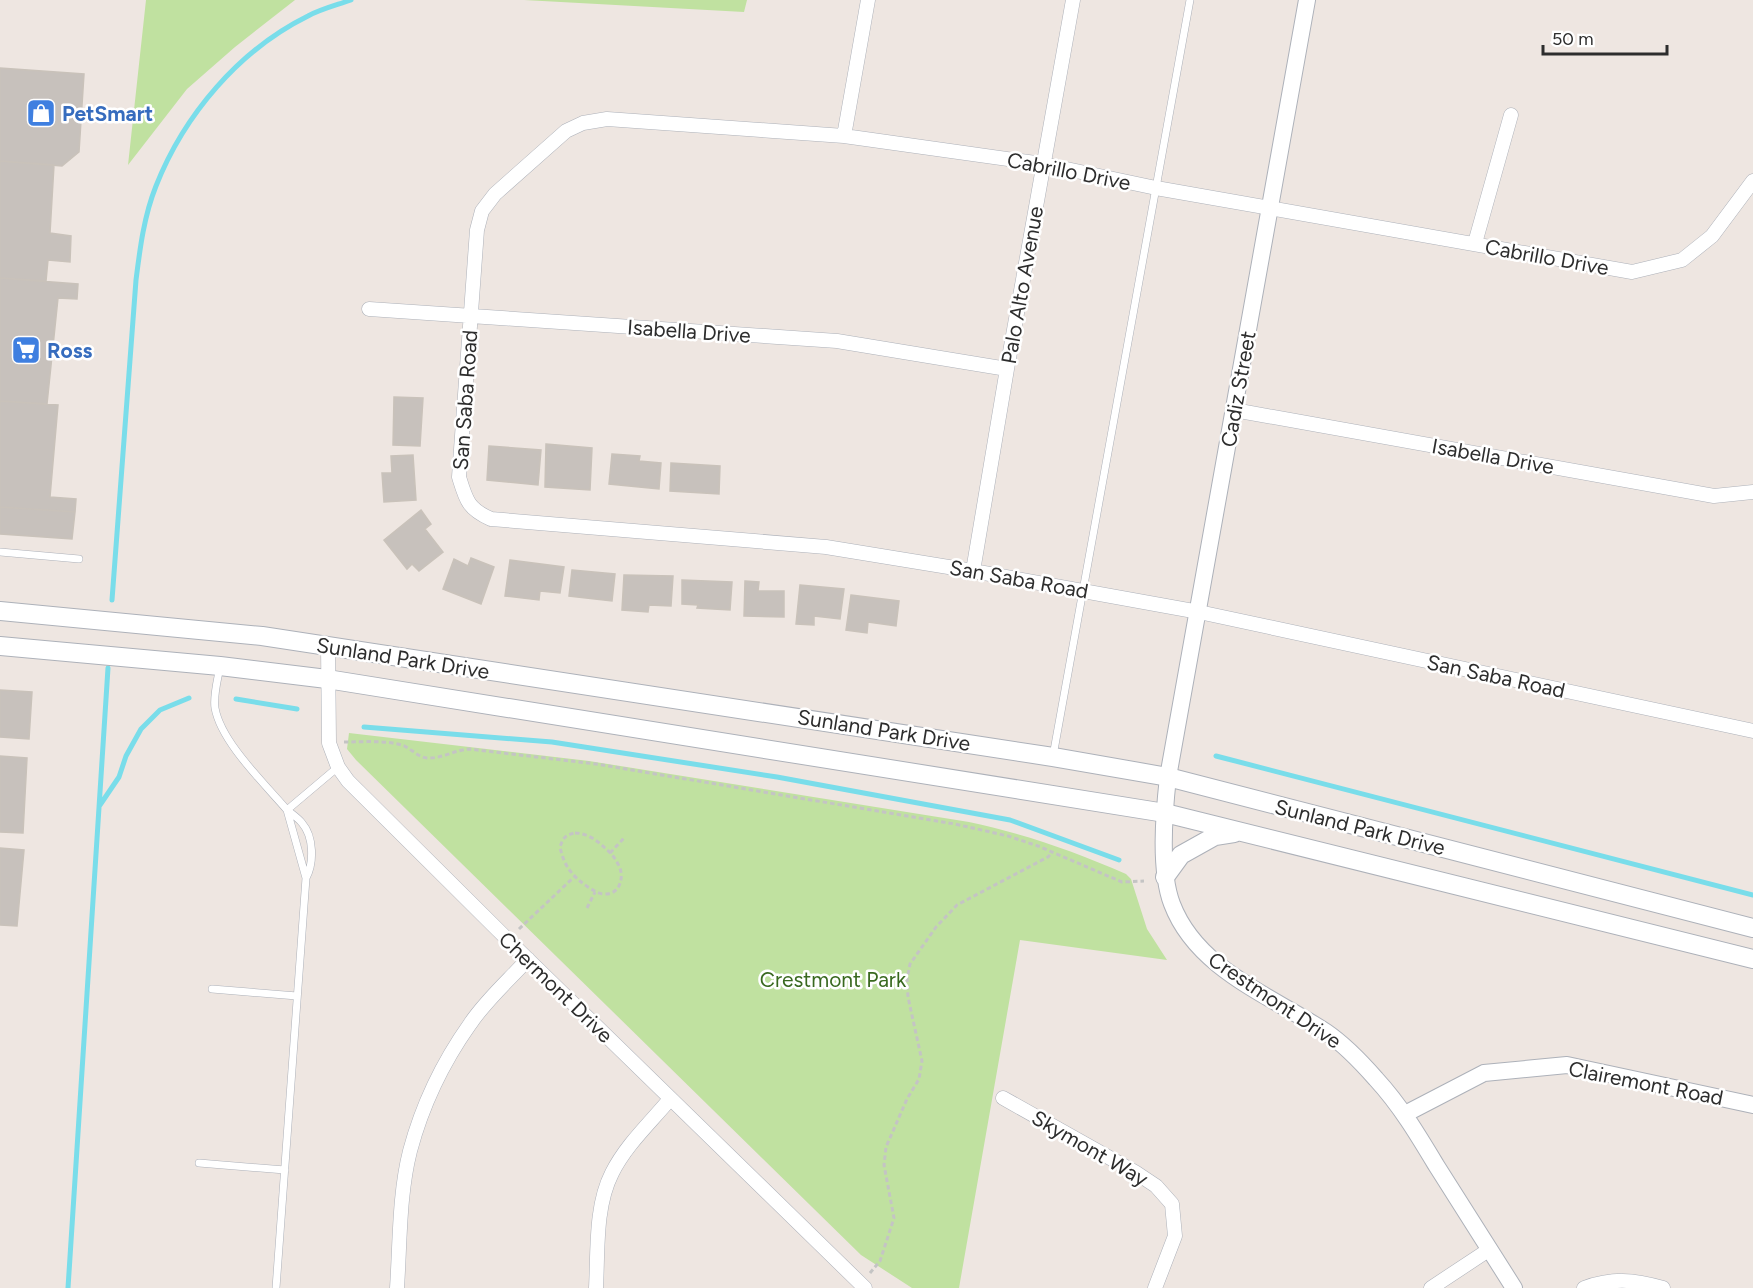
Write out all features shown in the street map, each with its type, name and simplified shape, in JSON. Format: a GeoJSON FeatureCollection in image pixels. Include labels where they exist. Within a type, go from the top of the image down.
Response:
{"type":"FeatureCollection","features":[{"type":"Feature","properties":{"kind":"main road","name":"Sunland Park Drive"},"geometry":{"type":"LineString","coordinates":[[0,611],[262,636],[1053,757],[1168,777],[1753,928]]}},
{"type":"Feature","properties":{"kind":"main road","name":"Sunland Park Drive"},"geometry":{"type":"LineString","coordinates":[[0,646],[219,666],[327,679],[1164,813],[1753,959]]}},
{"type":"Feature","properties":{"kind":"main road"},"geometry":{"type":"LineString","coordinates":[[1165,877],[1181,855],[1215,836],[1240,832]]}},
{"type":"Feature","properties":{"kind":"street"},"geometry":{"type":"LineString","coordinates":[[844,136],[868,0]]}},
{"type":"Feature","properties":{"kind":"street","name":"Palo Alto Avenue"},"geometry":{"type":"LineString","coordinates":[[974,571],[1007,369],[1074,0]]}},
{"type":"Feature","properties":{"kind":"street","name":"Cadiz Street"},"geometry":{"type":"LineString","coordinates":[[1168,777],[1307,0]]}},
{"type":"Feature","properties":{"kind":"street"},"geometry":{"type":"LineString","coordinates":[[1475,243],[1511,115]]}},
{"type":"Feature","properties":{"kind":"street","name":"Cabrillo Drive"},"geometry":{"type":"LineString","coordinates":[[470,316],[477,230],[483,211],[495,194],[566,131],[583,123],[607,119],[844,136],[1043,164],[1156,188],[1632,272],[1682,260],[1712,236],[1753,181]]}},
{"type":"Feature","properties":{"kind":"street","name":"Isabella Drive"},"geometry":{"type":"LineString","coordinates":[[369,309],[837,341],[1007,369]]}},
{"type":"Feature","properties":{"kind":"street","name":"San Saba Road"},"geometry":{"type":"LineString","coordinates":[[470,316],[459,477],[465,498],[477,513],[491,519],[826,547],[974,571],[1199,612],[1753,731]]}},
{"type":"Feature","properties":{"kind":"street","name":"Isabella Drive"},"geometry":{"type":"LineString","coordinates":[[1234,410],[1714,496],[1753,492]]}},
{"type":"Feature","properties":{"kind":"street","name":"Chermont Drive"},"geometry":{"type":"LineString","coordinates":[[328,646],[330,743],[338,767],[348,781],[861,1287]]}},
{"type":"Feature","properties":{"kind":"street","name":"Crestmont Drive"},"geometry":{"type":"LineString","coordinates":[[1168,777],[1164,813],[1165,877],[1171,903],[1184,929],[1199,948],[1221,968],[1329,1034],[1378,1080],[1405,1114],[1514,1288]]}},
{"type":"Feature","properties":{"kind":"street"},"geometry":{"type":"LineString","coordinates":[[397,1288],[405,1180],[410,1153],[433,1086],[471,1022],[528,959]]}},
{"type":"Feature","properties":{"kind":"street","name":"Clairemont Road"},"geometry":{"type":"LineString","coordinates":[[1405,1114],[1484,1072],[1567,1065],[1753,1105]]}},
{"type":"Feature","properties":{"kind":"street","name":"Skymont Way"},"geometry":{"type":"LineString","coordinates":[[1003,1098],[1156,1185],[1172,1204],[1175,1236],[1155,1288]]}},
{"type":"Feature","properties":{"kind":"street"},"geometry":{"type":"LineString","coordinates":[[596,1288],[600,1219],[604,1195],[611,1174],[624,1153],[670,1099]]}},
{"type":"Feature","properties":{"kind":"street"},"geometry":{"type":"LineString","coordinates":[[1431,1288],[1490,1249]]}},
{"type":"Feature","properties":{"kind":"street"},"geometry":{"type":"LineString","coordinates":[[1584,1288],[1604,1281],[1625,1280],[1663,1288]]}},
{"type":"Feature","properties":{"kind":"lane"},"geometry":{"type":"LineString","coordinates":[[1053,757],[1190,0]]}},
{"type":"Feature","properties":{"kind":"lane"},"geometry":{"type":"LineString","coordinates":[[0,552],[79,560]]}},
{"type":"Feature","properties":{"kind":"lane"},"geometry":{"type":"LineString","coordinates":[[219,666],[214,706],[219,722],[228,740],[287,810],[304,825],[309,840],[312,868],[306,878]]}},
{"type":"Feature","properties":{"kind":"lane"},"geometry":{"type":"LineString","coordinates":[[287,810],[338,767]]}},
{"type":"Feature","properties":{"kind":"lane"},"geometry":{"type":"LineString","coordinates":[[276,1288],[306,878],[287,810]]}},
{"type":"Feature","properties":{"kind":"lane"},"geometry":{"type":"LineString","coordinates":[[212,989],[297,996]]}},
{"type":"Feature","properties":{"kind":"lane"},"geometry":{"type":"LineString","coordinates":[[199,1163],[285,1170]]}},
{"type":"Feature","properties":{"kind":"path"},"geometry":{"type":"LineString","coordinates":[[342,742],[392,743],[407,747],[424,758],[434,758],[469,749],[597,764],[955,824],[1008,836],[1122,882],[1144,881]]}},
{"type":"Feature","properties":{"kind":"path"},"geometry":{"type":"LineString","coordinates":[[582,833],[602,844],[610,853],[618,864],[622,881],[617,889],[610,894],[604,894],[595,892],[574,877],[567,868],[560,847],[563,838],[568,834],[582,833]]}},
{"type":"Feature","properties":{"kind":"path"},"geometry":{"type":"LineString","coordinates":[[610,853],[625,837]]}},
{"type":"Feature","properties":{"kind":"path"},"geometry":{"type":"LineString","coordinates":[[861,1287],[880,1261],[894,1218],[884,1165],[886,1147],[907,1099],[920,1079],[922,1061],[908,997],[907,979],[910,964],[936,927],[957,905],[1052,852]]}},
{"type":"Feature","properties":{"kind":"path"},"geometry":{"type":"LineString","coordinates":[[508,940],[574,877]]}},
{"type":"Feature","properties":{"kind":"path"},"geometry":{"type":"LineString","coordinates":[[587,908],[595,892]]}},
{"type":"Feature","properties":{"kind":"green space"},"geometry":{"type":"Polygon","coordinates":[[[146,0],[295,0],[235,47],[187,89],[128,165],[146,0]]]}},
{"type":"Feature","properties":{"kind":"green space"},"geometry":{"type":"Polygon","coordinates":[[[524,0],[747,0],[744,12],[524,0]]]}},
{"type":"Feature","properties":{"kind":"green space","name":"Crestmont Park"},"geometry":{"type":"Polygon","coordinates":[[[349,733],[589,761],[969,822],[1010,832],[1068,851],[1126,874],[1131,879],[1147,929],[1167,960],[1020,940],[959,1288],[912,1288],[861,1255],[356,760],[347,749],[349,733]]]}},
{"type":"Feature","properties":{"kind":"building","name":"PetSmart"},"geometry":{"type":"Polygon","coordinates":[[[0,68],[84,74],[79,152],[62,166],[0,161],[0,68]]]}},
{"type":"Feature","properties":{"kind":"building"},"geometry":{"type":"Polygon","coordinates":[[[0,161],[54,165],[50,233],[71,236],[70,262],[48,260],[46,281],[0,278],[0,161]]]}},
{"type":"Feature","properties":{"kind":"building","name":"Ross"},"geometry":{"type":"Polygon","coordinates":[[[0,278],[78,284],[77,299],[58,298],[47,404],[0,401],[0,278]]]}},
{"type":"Feature","properties":{"kind":"building"},"geometry":{"type":"Polygon","coordinates":[[[394,397],[423,398],[420,446],[393,445],[394,397]]]}},
{"type":"Feature","properties":{"kind":"building"},"geometry":{"type":"Polygon","coordinates":[[[0,401],[58,405],[50,497],[76,499],[75,512],[0,507],[0,401]]]}},
{"type":"Feature","properties":{"kind":"building"},"geometry":{"type":"Polygon","coordinates":[[[546,444],[592,448],[590,490],[545,487],[546,444]]]}},
{"type":"Feature","properties":{"kind":"building"},"geometry":{"type":"Polygon","coordinates":[[[489,446],[541,450],[538,485],[487,480],[489,446]]]}},
{"type":"Feature","properties":{"kind":"building"},"geometry":{"type":"Polygon","coordinates":[[[612,454],[640,456],[639,461],[661,463],[659,489],[609,484],[612,454]]]}},
{"type":"Feature","properties":{"kind":"building"},"geometry":{"type":"Polygon","coordinates":[[[413,455],[416,500],[384,502],[382,473],[392,473],[391,456],[413,455]]]}},
{"type":"Feature","properties":{"kind":"building"},"geometry":{"type":"Polygon","coordinates":[[[671,463],[720,466],[719,494],[670,491],[671,463]]]}},
{"type":"Feature","properties":{"kind":"building"},"geometry":{"type":"Polygon","coordinates":[[[0,507],[75,512],[72,539],[0,534],[0,507]]]}},
{"type":"Feature","properties":{"kind":"building"},"geometry":{"type":"Polygon","coordinates":[[[421,510],[431,524],[425,529],[443,552],[419,571],[412,564],[407,569],[384,540],[421,510]]]}},
{"type":"Feature","properties":{"kind":"building"},"geometry":{"type":"Polygon","coordinates":[[[471,558],[494,567],[481,604],[443,589],[454,559],[468,566],[471,558]]]}},
{"type":"Feature","properties":{"kind":"building"},"geometry":{"type":"Polygon","coordinates":[[[510,560],[564,567],[560,593],[540,591],[539,600],[505,596],[510,560]]]}},
{"type":"Feature","properties":{"kind":"building"},"geometry":{"type":"Polygon","coordinates":[[[572,570],[615,574],[612,601],[569,596],[572,570]]]}},
{"type":"Feature","properties":{"kind":"building"},"geometry":{"type":"Polygon","coordinates":[[[624,575],[673,576],[671,606],[649,605],[648,612],[622,610],[624,575]]]}},
{"type":"Feature","properties":{"kind":"building"},"geometry":{"type":"Polygon","coordinates":[[[682,580],[732,582],[730,610],[697,608],[698,605],[682,604],[682,580]]]}},
{"type":"Feature","properties":{"kind":"building"},"geometry":{"type":"Polygon","coordinates":[[[745,581],[759,582],[758,591],[784,591],[784,617],[744,616],[745,581]]]}},
{"type":"Feature","properties":{"kind":"building"},"geometry":{"type":"Polygon","coordinates":[[[800,585],[844,589],[840,619],[814,616],[814,625],[796,624],[800,585]]]}},
{"type":"Feature","properties":{"kind":"building"},"geometry":{"type":"Polygon","coordinates":[[[851,595],[899,601],[896,626],[868,622],[867,633],[846,630],[851,595]]]}},
{"type":"Feature","properties":{"kind":"building"},"geometry":{"type":"Polygon","coordinates":[[[0,690],[32,692],[29,739],[0,737],[0,690]]]}},
{"type":"Feature","properties":{"kind":"building"},"geometry":{"type":"Polygon","coordinates":[[[0,756],[27,758],[23,833],[0,832],[0,756]]]}},
{"type":"Feature","properties":{"kind":"building"},"geometry":{"type":"Polygon","coordinates":[[[0,848],[24,850],[17,926],[0,925],[0,848]]]}},
{"type":"Feature","properties":{"kind":"waterway"},"geometry":{"type":"LineString","coordinates":[[112,600],[136,280],[145,220],[156,186],[182,134],[198,110],[237,66],[283,30],[324,9],[351,0]]}},
{"type":"Feature","properties":{"kind":"waterway"},"geometry":{"type":"LineString","coordinates":[[68,1288],[108,668]]}},
{"type":"Feature","properties":{"kind":"waterway"},"geometry":{"type":"LineString","coordinates":[[100,805],[119,777],[126,756],[141,729],[160,710],[189,698]]}},
{"type":"Feature","properties":{"kind":"waterway"},"geometry":{"type":"LineString","coordinates":[[236,699],[297,709]]}},
{"type":"Feature","properties":{"kind":"waterway"},"geometry":{"type":"LineString","coordinates":[[364,727],[552,742],[777,777],[1010,820],[1119,860]]}},
{"type":"Feature","properties":{"kind":"waterway"},"geometry":{"type":"LineString","coordinates":[[1216,756],[1753,895]]}},
{"type":"Feature","properties":{"kind":"place","name":"PetSmart"},"geometry":{"type":"Point","coordinates":[41,113]}},
{"type":"Feature","properties":{"kind":"place","name":"Ross"},"geometry":{"type":"Point","coordinates":[26,350]}}]}
